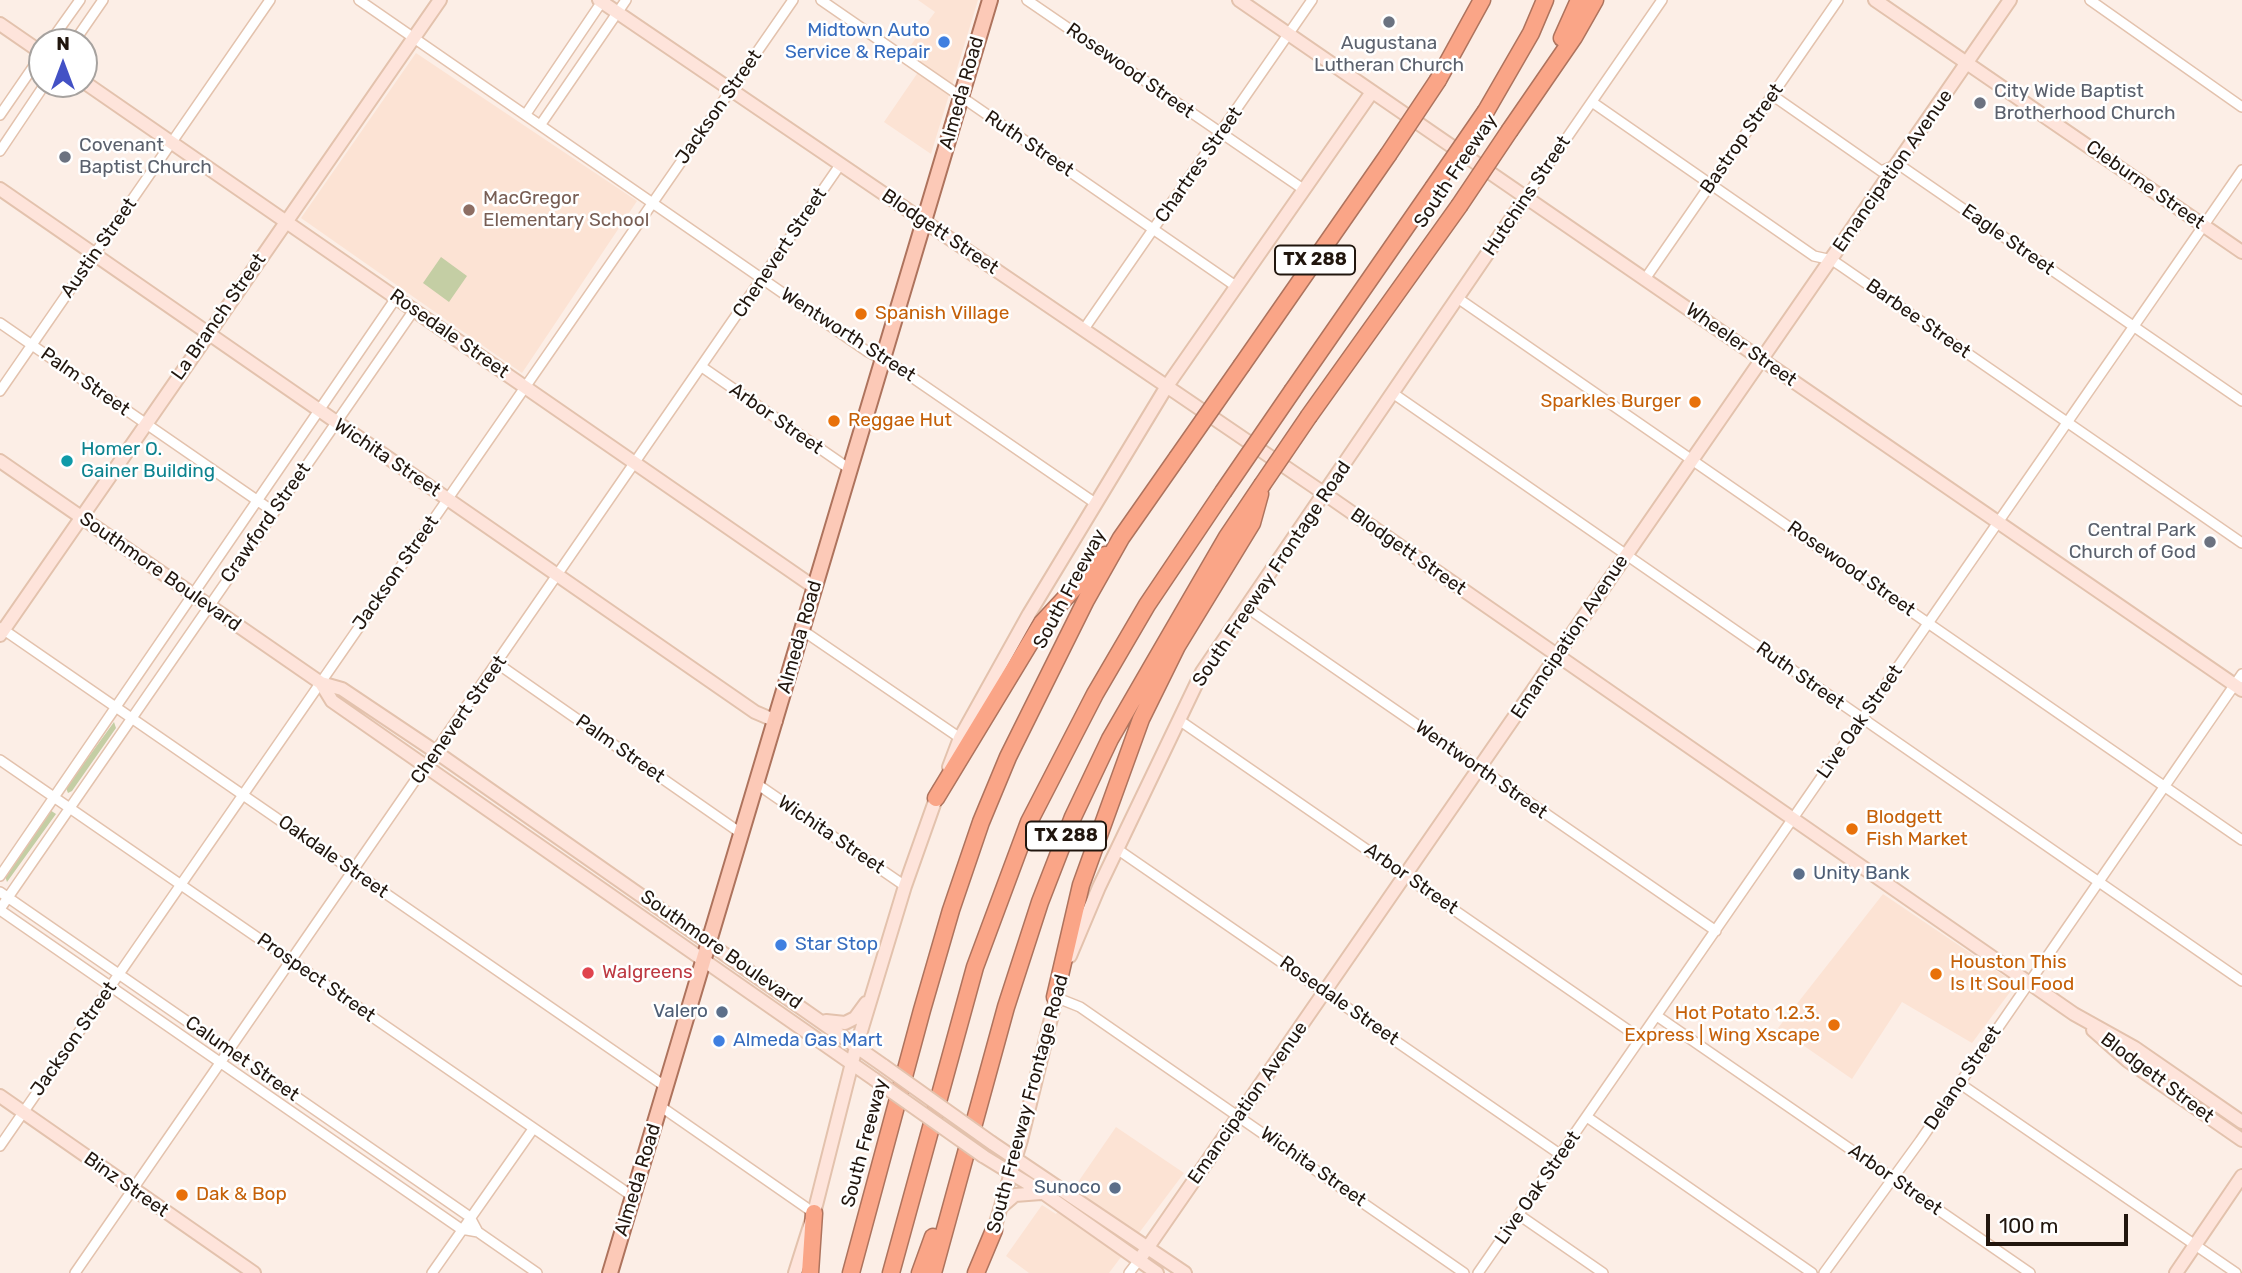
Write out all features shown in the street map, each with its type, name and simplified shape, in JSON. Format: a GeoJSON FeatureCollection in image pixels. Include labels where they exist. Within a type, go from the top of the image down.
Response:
{"type":"FeatureCollection","features":[{"type":"Feature","properties":{"kind":"highway","name":"South Freeway"},"geometry":{"type":"LineString","coordinates":[[851,1273],[947,922],[981,822],[1028,714],[1121,538],[1388,155],[1438,80],[1482,0]]}},
{"type":"Feature","properties":{"kind":"highway"},"geometry":{"type":"LineString","coordinates":[[891,1273],[975,967],[1030,822],[1095,694],[1147,605],[1486,111],[1531,33],[1545,0]]}},
{"type":"Feature","properties":{"kind":"highway"},"geometry":{"type":"LineString","coordinates":[[1526,104],[1554,55],[1579,0]]}},
{"type":"Feature","properties":{"kind":"highway"},"geometry":{"type":"LineString","coordinates":[[1526,104],[1574,37],[1595,0]]}},
{"type":"Feature","properties":{"kind":"highway","name":"South Freeway"},"geometry":{"type":"LineString","coordinates":[[933,1273],[962,1159],[1040,902],[1073,817],[1110,739],[1247,519],[1262,485],[1459,206],[1526,104]]}},
{"type":"Feature","properties":{"kind":"highway"},"geometry":{"type":"LineString","coordinates":[[1055,997],[1081,885],[1142,719],[1177,646],[1247,519]]}},
{"type":"Feature","properties":{"kind":"highway"},"geometry":{"type":"LineString","coordinates":[[936,798],[1042,623],[1121,538]]}},
{"type":"Feature","properties":{"kind":"highway"},"geometry":{"type":"LineString","coordinates":[[862,1273],[896,1111]]}},
{"type":"Feature","properties":{"kind":"highway"},"geometry":{"type":"LineString","coordinates":[[920,1273],[962,1159]]}},
{"type":"Feature","properties":{"kind":"highway"},"geometry":{"type":"LineString","coordinates":[[810,1273],[814,1213]]}},
{"type":"Feature","properties":{"kind":"highway"},"geometry":{"type":"LineString","coordinates":[[976,1273],[993,1230]]}},
{"type":"Feature","properties":{"kind":"main road","name":"La Branch Street"},"geometry":{"type":"LineString","coordinates":[[1,630],[440,0]]}},
{"type":"Feature","properties":{"kind":"main road","name":"Almeda Road"},"geometry":{"type":"LineString","coordinates":[[610,1273],[990,0]]}},
{"type":"Feature","properties":{"kind":"main road","name":"Wheeler Street"},"geometry":{"type":"LineString","coordinates":[[1239,0],[1997,523],[2239,683]]}},
{"type":"Feature","properties":{"kind":"main road","name":"Cleburne Street"},"geometry":{"type":"LineString","coordinates":[[1875,0],[2242,252]]}},
{"type":"Feature","properties":{"kind":"main road","name":"Emancipation Avenue"},"geometry":{"type":"LineString","coordinates":[[1139,1260],[2010,0]]}},
{"type":"Feature","properties":{"kind":"main road","name":"Blodgett Street"},"geometry":{"type":"LineString","coordinates":[[601,1],[1325,494],[2074,1014],[2155,1060],[2242,1122]]}},
{"type":"Feature","properties":{"kind":"main road"},"geometry":{"type":"LineString","coordinates":[[0,24],[28,43]]}},
{"type":"Feature","properties":{"kind":"main road","name":"Rosedale Street"},"geometry":{"type":"LineString","coordinates":[[98,92],[814,587]]}},
{"type":"Feature","properties":{"kind":"main road"},"geometry":{"type":"LineString","coordinates":[[794,1273],[814,1213],[856,1047],[905,886],[960,738],[1095,503],[1167,386],[1372,92]]}},
{"type":"Feature","properties":{"kind":"main road","name":"Wichita Street"},"geometry":{"type":"LineString","coordinates":[[0,189],[207,335],[560,575],[755,712],[776,721]]}},
{"type":"Feature","properties":{"kind":"main road","name":"Hutchins Street"},"geometry":{"type":"LineString","coordinates":[[1394,394],[1526,197]]}},
{"type":"Feature","properties":{"kind":"main road","name":"South Freeway Frontage Road"},"geometry":{"type":"LineString","coordinates":[[982,1273],[1015,1157],[1055,997],[1082,926],[1117,849],[1202,672],[1394,394]]}},
{"type":"Feature","properties":{"kind":"main road","name":"Southmore Boulevard"},"geometry":{"type":"LineString","coordinates":[[0,461],[321,683],[342,689],[436,752],[821,1020],[992,1143],[1148,1245],[1185,1273]]}},
{"type":"Feature","properties":{"kind":"main road","name":"Southmore Boulevard"},"geometry":{"type":"LineString","coordinates":[[321,683],[332,701],[1010,1175],[1045,1194],[1157,1273]]}},
{"type":"Feature","properties":{"kind":"main road"},"geometry":{"type":"LineString","coordinates":[[616,898],[626,884]]}},
{"type":"Feature","properties":{"kind":"main road"},"geometry":{"type":"LineString","coordinates":[[821,1020],[847,1022],[871,998]]}},
{"type":"Feature","properties":{"kind":"main road","name":"Blodgett Street"},"geometry":{"type":"LineString","coordinates":[[2074,1014],[2128,1061],[2242,1140]]}},
{"type":"Feature","properties":{"kind":"main road","name":"Binz Street"},"geometry":{"type":"LineString","coordinates":[[0,1096],[131,1190],[254,1273]]}},
{"type":"Feature","properties":{"kind":"main road"},"geometry":{"type":"LineString","coordinates":[[2176,1273],[2242,1176]]}},
{"type":"Feature","properties":{"kind":"main road"},"geometry":{"type":"LineString","coordinates":[[1000,1208],[1015,1195],[1045,1194]]}},
{"type":"Feature","properties":{"kind":"street"},"geometry":{"type":"LineString","coordinates":[[60,28],[80,0]]}},
{"type":"Feature","properties":{"kind":"street"},"geometry":{"type":"LineString","coordinates":[[84,28],[103,0]]}},
{"type":"Feature","properties":{"kind":"street","name":"Austin Street"},"geometry":{"type":"LineString","coordinates":[[0,391],[270,0]]}},
{"type":"Feature","properties":{"kind":"street","name":"Wentworth Street"},"geometry":{"type":"LineString","coordinates":[[359,0],[868,352],[883,359],[1095,503]]}},
{"type":"Feature","properties":{"kind":"street"},"geometry":{"type":"LineString","coordinates":[[541,124],[626,0]]}},
{"type":"Feature","properties":{"kind":"street","name":"Jackson Street"},"geometry":{"type":"LineString","coordinates":[[0,1146],[793,0]]}},
{"type":"Feature","properties":{"kind":"street","name":"Ruth Street"},"geometry":{"type":"LineString","coordinates":[[821,0],[1237,287]]}},
{"type":"Feature","properties":{"kind":"street","name":"Rosewood Street"},"geometry":{"type":"LineString","coordinates":[[1027,0],[1303,189]]}},
{"type":"Feature","properties":{"kind":"street","name":"Chartres Street"},"geometry":{"type":"LineString","coordinates":[[1084,329],[1312,0]]}},
{"type":"Feature","properties":{"kind":"street","name":"Hutchins Street"},"geometry":{"type":"LineString","coordinates":[[1526,197],[1662,0]]}},
{"type":"Feature","properties":{"kind":"street","name":"Bastrop Street"},"geometry":{"type":"LineString","coordinates":[[1646,279],[1838,0]]}},
{"type":"Feature","properties":{"kind":"street"},"geometry":{"type":"LineString","coordinates":[[2090,0],[2242,107]]}},
{"type":"Feature","properties":{"kind":"street"},"geometry":{"type":"LineString","coordinates":[[526,114],[601,1]]}},
{"type":"Feature","properties":{"kind":"street"},"geometry":{"type":"LineString","coordinates":[[0,115],[28,74]]}},
{"type":"Feature","properties":{"kind":"street","name":"Eagle Street"},"geometry":{"type":"LineString","coordinates":[[1772,95],[1881,171],[1898,164],[2242,401]]}},
{"type":"Feature","properties":{"kind":"street"},"geometry":{"type":"LineString","coordinates":[[0,151],[36,98]]}},
{"type":"Feature","properties":{"kind":"street","name":"Barbee Street"},"geometry":{"type":"LineString","coordinates":[[1592,102],[1814,256],[1832,260],[2242,543]]}},
{"type":"Feature","properties":{"kind":"street","name":"Chenevert Street"},"geometry":{"type":"LineString","coordinates":[[75,1273],[560,575],[840,165]]}},
{"type":"Feature","properties":{"kind":"street","name":"Live Oak Street"},"geometry":{"type":"LineString","coordinates":[[1478,1273],[2242,170]]}},
{"type":"Feature","properties":{"kind":"street","name":"Crawford Street"},"geometry":{"type":"LineString","coordinates":[[0,876],[396,298]]}},
{"type":"Feature","properties":{"kind":"street","name":"Rosewood Street"},"geometry":{"type":"LineString","coordinates":[[1458,299],[2242,840]]}},
{"type":"Feature","properties":{"kind":"street","name":"Crawford Street"},"geometry":{"type":"LineString","coordinates":[[0,909],[4,895],[70,808],[414,310]]}},
{"type":"Feature","properties":{"kind":"street","name":"Palm Street"},"geometry":{"type":"LineString","coordinates":[[0,323],[274,512]]}},
{"type":"Feature","properties":{"kind":"street","name":"Arbor Street"},"geometry":{"type":"LineString","coordinates":[[702,368],[851,470]]}},
{"type":"Feature","properties":{"kind":"street","name":"Ruth Street"},"geometry":{"type":"LineString","coordinates":[[1394,394],[2242,981]]}},
{"type":"Feature","properties":{"kind":"street","name":"Wentworth Street"},"geometry":{"type":"LineString","coordinates":[[1246,607],[1716,931]]}},
{"type":"Feature","properties":{"kind":"street","name":"Oakdale Street"},"geometry":{"type":"LineString","coordinates":[[1,630],[666,1087]]}},
{"type":"Feature","properties":{"kind":"street"},"geometry":{"type":"LineString","coordinates":[[802,630],[960,738]]}},
{"type":"Feature","properties":{"kind":"street","name":"Palm Street"},"geometry":{"type":"LineString","coordinates":[[498,664],[742,834]]}},
{"type":"Feature","properties":{"kind":"street","name":"Delano Street"},"geometry":{"type":"LineString","coordinates":[[1825,1273],[1893,1179],[2164,786],[2239,683]]}},
{"type":"Feature","properties":{"kind":"street","name":"Arbor Street"},"geometry":{"type":"LineString","coordinates":[[1179,720],[1641,1039]]}},
{"type":"Feature","properties":{"kind":"street","name":"Prospect Street"},"geometry":{"type":"LineString","coordinates":[[0,760],[632,1196]]}},
{"type":"Feature","properties":{"kind":"street","name":"Wichita Street"},"geometry":{"type":"LineString","coordinates":[[757,784],[905,886]]}},
{"type":"Feature","properties":{"kind":"street","name":"Rosedale Street"},"geometry":{"type":"LineString","coordinates":[[1117,849],[1561,1155]]}},
{"type":"Feature","properties":{"kind":"street","name":"Calumet Street"},"geometry":{"type":"LineString","coordinates":[[4,895],[470,1217],[478,1232]]}},
{"type":"Feature","properties":{"kind":"street","name":"Calumet Street"},"geometry":{"type":"LineString","coordinates":[[0,909],[461,1229],[478,1232],[537,1273]]}},
{"type":"Feature","properties":{"kind":"street","name":"Wichita Street"},"geometry":{"type":"LineString","coordinates":[[1055,997],[1080,1007],[1464,1273]]}},
{"type":"Feature","properties":{"kind":"street","name":"Arbor Street"},"geometry":{"type":"LineString","coordinates":[[1657,1016],[2030,1273]]}},
{"type":"Feature","properties":{"kind":"street"},"geometry":{"type":"LineString","coordinates":[[1959,1083],[2236,1273]]}},
{"type":"Feature","properties":{"kind":"street"},"geometry":{"type":"LineString","coordinates":[[660,1105],[814,1213]]}},
{"type":"Feature","properties":{"kind":"street"},"geometry":{"type":"LineString","coordinates":[[1587,1117],[1812,1273]]}},
{"type":"Feature","properties":{"kind":"street"},"geometry":{"type":"LineString","coordinates":[[432,1273],[533,1129]]}},
{"type":"Feature","properties":{"kind":"street"},"geometry":{"type":"LineString","coordinates":[[1519,1215],[1604,1273]]}},
{"type":"Feature","properties":{"kind":"street","name":"Emancipation Avenue"},"geometry":{"type":"LineString","coordinates":[[1129,1273],[1139,1260]]}},
{"type":"Feature","properties":{"kind":"shaded area"},"geometry":{"type":"Polygon","coordinates":[[[918,0],[978,0],[931,154],[884,122],[923,65],[906,52],[935,12],[918,0]]]}},
{"type":"Feature","properties":{"kind":"shaded area","name":"MacGregor Elementary School"},"geometry":{"type":"Polygon","coordinates":[[[416,53],[637,201],[522,373],[301,218],[416,53]]]}},
{"type":"Feature","properties":{"kind":"shaded area"},"geometry":{"type":"Polygon","coordinates":[[[1883,894],[2016,984],[1972,1043],[1902,1002],[1852,1079],[1778,1028],[1883,894]]]}},
{"type":"Feature","properties":{"kind":"shaded area"},"geometry":{"type":"Polygon","coordinates":[[[1116,1127],[1184,1173],[1109,1273],[1029,1273],[1006,1256],[1042,1205],[1056,1214],[1116,1127]]]}},
{"type":"Feature","properties":{"kind":"green space"},"geometry":{"type":"Polygon","coordinates":[[[441,257],[467,276],[449,302],[423,283],[441,257]]]}},
{"type":"Feature","properties":{"kind":"green space"},"geometry":{"type":"Polygon","coordinates":[[[114,722],[116,728],[68,793],[66,788],[114,722]]]}},
{"type":"Feature","properties":{"kind":"green space"},"geometry":{"type":"Polygon","coordinates":[[[50,810],[56,814],[7,882],[5,876],[50,810]]]}},
{"type":"Feature","properties":{"kind":"place","name":"Augustana Lutheran Church"},"geometry":{"type":"Point","coordinates":[1389,22]}},
{"type":"Feature","properties":{"kind":"place","name":"Midtown Auto Service & Repair"},"geometry":{"type":"Point","coordinates":[944,42]}},
{"type":"Feature","properties":{"kind":"place","name":"City Wide Baptist Brotherhood Church"},"geometry":{"type":"Point","coordinates":[1980,103]}},
{"type":"Feature","properties":{"kind":"place","name":"Covenant Baptist Church"},"geometry":{"type":"Point","coordinates":[65,157]}},
{"type":"Feature","properties":{"kind":"place","name":"MacGregor Elementary School"},"geometry":{"type":"Point","coordinates":[469,210]}},
{"type":"Feature","properties":{"kind":"place","name":"Spanish Village"},"geometry":{"type":"Point","coordinates":[861,314]}},
{"type":"Feature","properties":{"kind":"place","name":"Sparkles Burger"},"geometry":{"type":"Point","coordinates":[1695,402]}},
{"type":"Feature","properties":{"kind":"place","name":"Reggae Hut"},"geometry":{"type":"Point","coordinates":[834,421]}},
{"type":"Feature","properties":{"kind":"place","name":"Homer O. Gainer Building"},"geometry":{"type":"Point","coordinates":[67,461]}},
{"type":"Feature","properties":{"kind":"place","name":"Central Park Church of God"},"geometry":{"type":"Point","coordinates":[2210,542]}},
{"type":"Feature","properties":{"kind":"place","name":"Blodgett Fish Market"},"geometry":{"type":"Point","coordinates":[1852,829]}},
{"type":"Feature","properties":{"kind":"place","name":"Unity Bank"},"geometry":{"type":"Point","coordinates":[1799,874]}},
{"type":"Feature","properties":{"kind":"place","name":"Star Stop"},"geometry":{"type":"Point","coordinates":[781,945]}},
{"type":"Feature","properties":{"kind":"place","name":"Walgreens"},"geometry":{"type":"Point","coordinates":[588,973]}},
{"type":"Feature","properties":{"kind":"place","name":"Houston This Is It Soul Food"},"geometry":{"type":"Point","coordinates":[1936,974]}},
{"type":"Feature","properties":{"kind":"place","name":"Valero"},"geometry":{"type":"Point","coordinates":[722,1012]}},
{"type":"Feature","properties":{"kind":"place","name":"Hot Potato 1.2.3. Express | Wing Xscape"},"geometry":{"type":"Point","coordinates":[1834,1025]}},
{"type":"Feature","properties":{"kind":"place","name":"Almeda Gas Mart"},"geometry":{"type":"Point","coordinates":[719,1041]}},
{"type":"Feature","properties":{"kind":"place","name":"Sunoco"},"geometry":{"type":"Point","coordinates":[1115,1188]}},
{"type":"Feature","properties":{"kind":"place","name":"Dak & Bop"},"geometry":{"type":"Point","coordinates":[182,1195]}}]}
